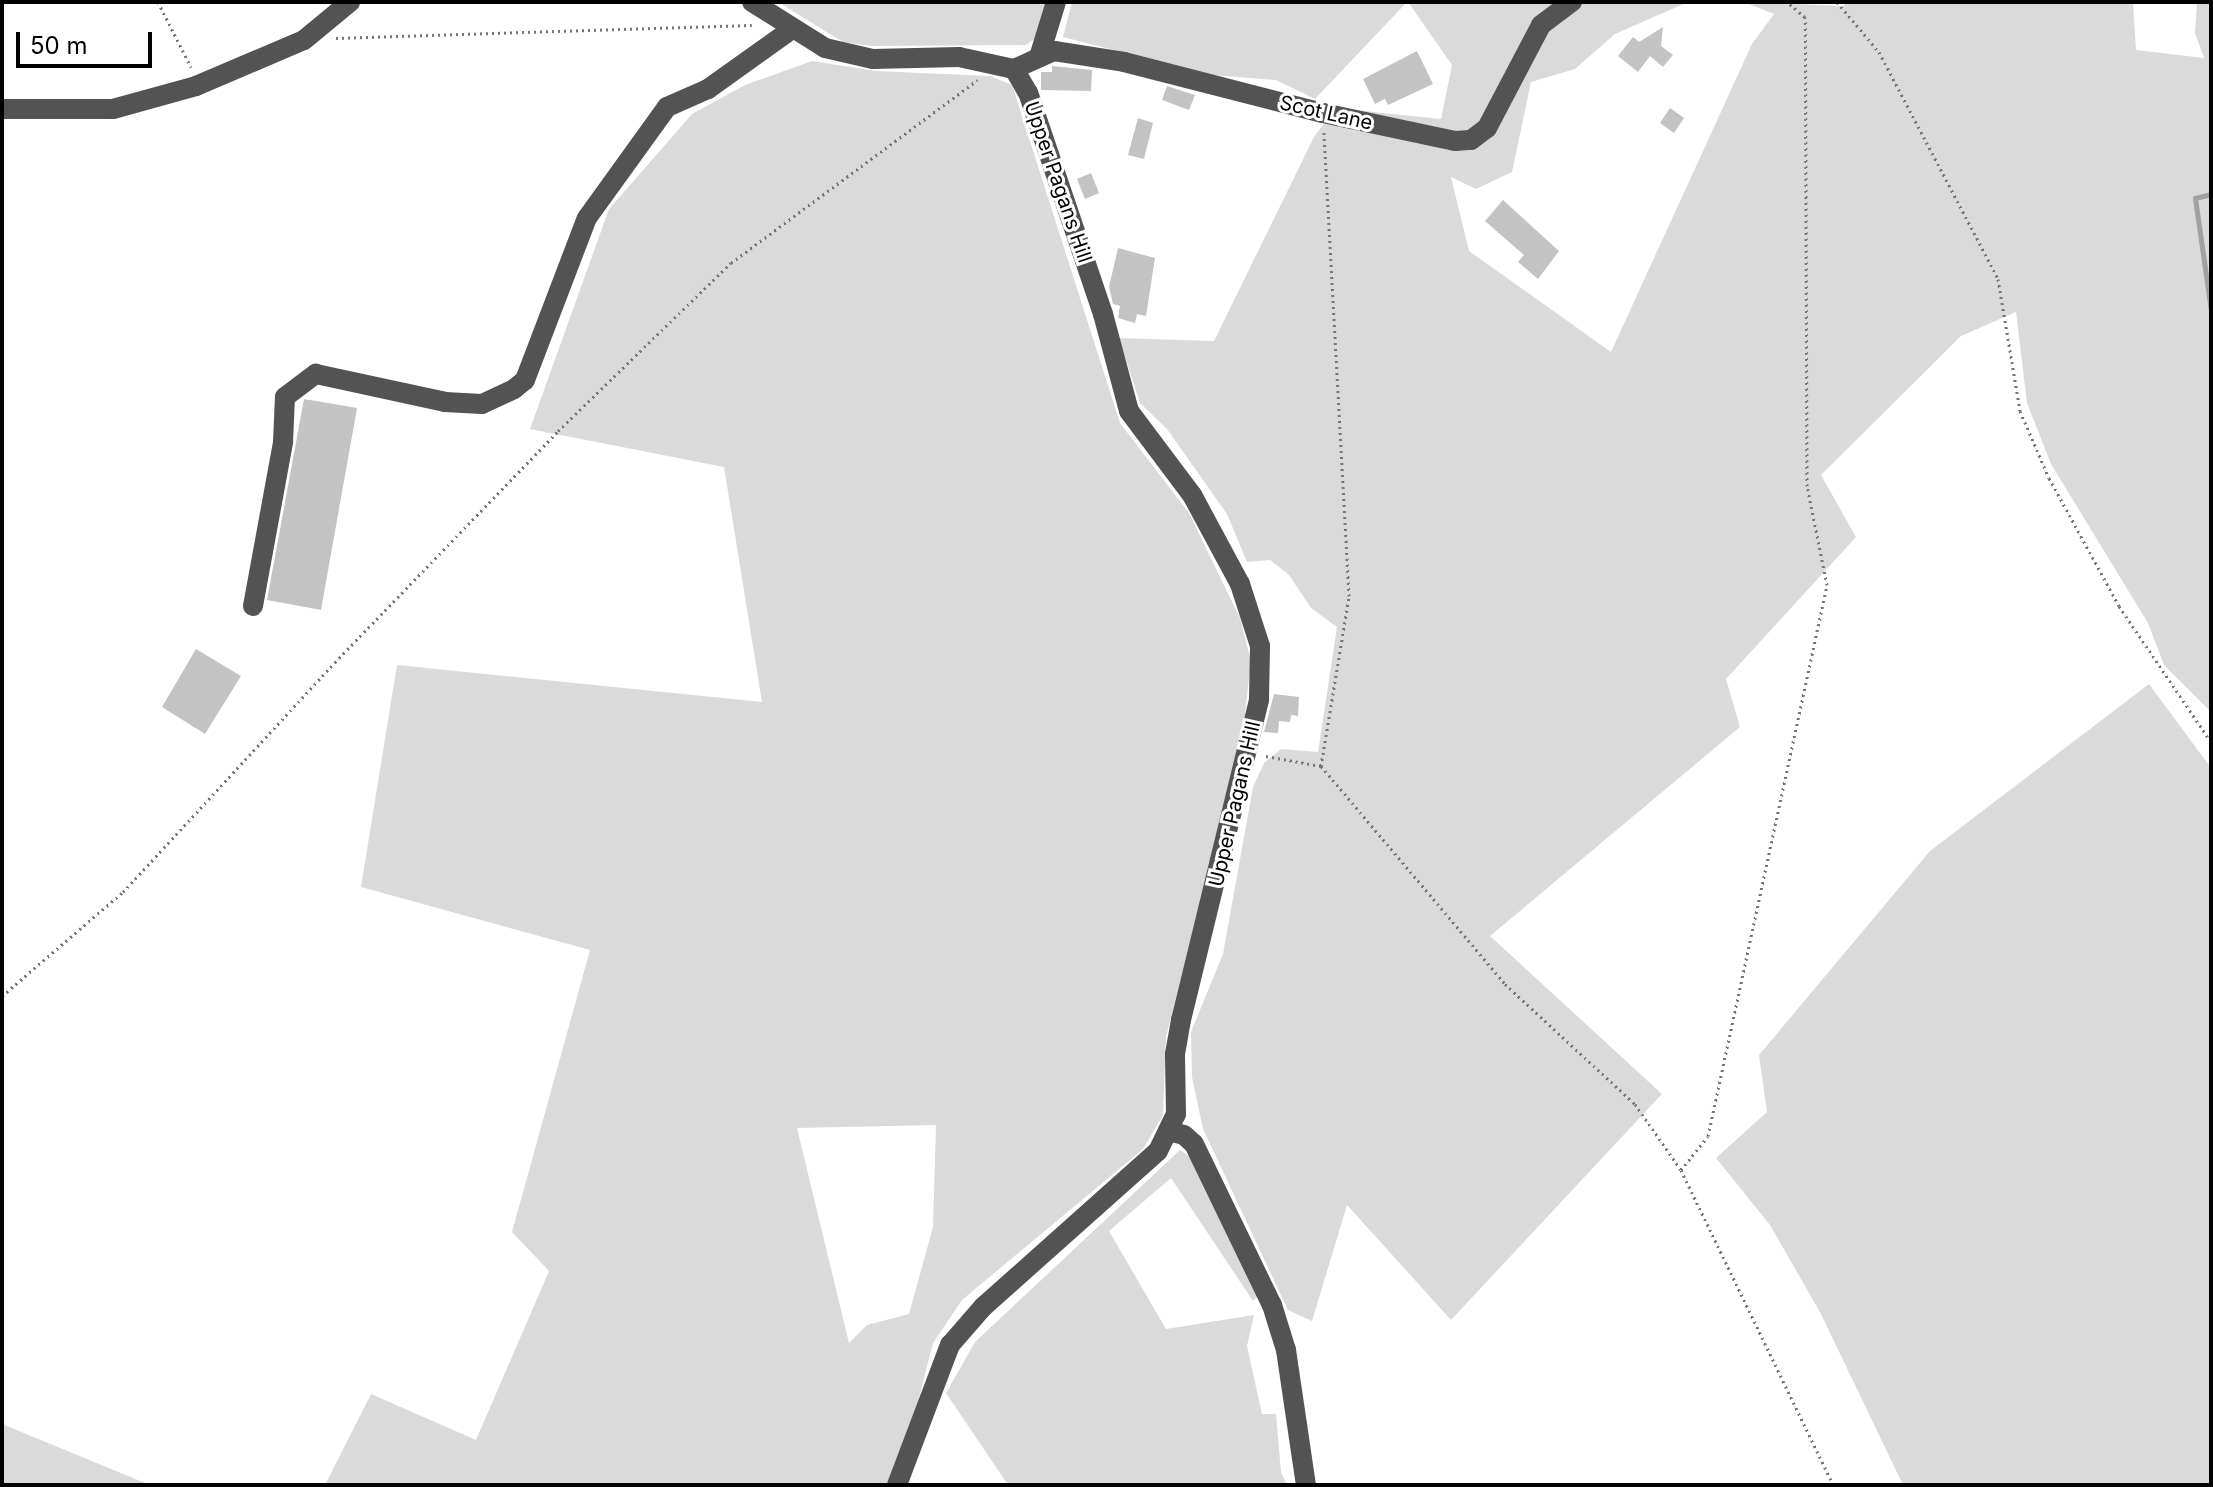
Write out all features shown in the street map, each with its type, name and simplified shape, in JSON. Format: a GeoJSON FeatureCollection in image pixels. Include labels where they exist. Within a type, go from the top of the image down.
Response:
{"type":"FeatureCollection","features":[{"type":"Feature","properties":{"kind":"street"},"geometry":{"type":"LineString","coordinates":[[2,109],[113,109],[200,85],[304,40],[350,2]]}},
{"type":"Feature","properties":{"kind":"street"},"geometry":{"type":"LineString","coordinates":[[752,2],[825,48],[873,59],[959,57],[1014,69],[1040,54],[1056,2]]}},
{"type":"Feature","properties":{"kind":"street","name":"Scot Lane"},"geometry":{"type":"LineString","coordinates":[[1040,54],[1124,62],[1323,113],[1455,141],[1471,140],[1487,128],[1541,25],[1572,2]]}},
{"type":"Feature","properties":{"kind":"street"},"geometry":{"type":"LineString","coordinates":[[253,606],[283,442],[285,397],[316,374],[445,402],[482,404],[514,389],[525,380],[587,218],[667,107],[708,89],[787,26]]}},
{"type":"Feature","properties":{"kind":"street","name":"Upper Pagans Hill"},"geometry":{"type":"LineString","coordinates":[[897,1485],[950,1345],[983,1307],[1158,1151],[1176,1114],[1181,1020],[1259,699],[1260,646],[1240,584],[1192,495],[1129,411],[1083,255],[1028,93],[1014,69]]}},
{"type":"Feature","properties":{"kind":"street"},"geometry":{"type":"LineString","coordinates":[[1168,1131],[1184,1135],[1194,1144],[1272,1305],[1286,1350],[1306,1485]]}},
{"type":"Feature","properties":{"kind":"path"},"geometry":{"type":"LineString","coordinates":[[158,2],[200,85]]}},
{"type":"Feature","properties":{"kind":"path"},"geometry":{"type":"LineString","coordinates":[[1681,1170],[1708,1136],[1827,585],[1807,486],[1805,17],[1787,2]]}},
{"type":"Feature","properties":{"kind":"path"},"geometry":{"type":"LineString","coordinates":[[1837,2],[1879,52],[1998,279],[2020,411],[2049,478],[2119,606],[2211,742]]}},
{"type":"Feature","properties":{"kind":"path"},"geometry":{"type":"LineString","coordinates":[[335,38],[787,26]]}},
{"type":"Feature","properties":{"kind":"path"},"geometry":{"type":"LineString","coordinates":[[2,996],[123,892],[372,624],[731,263],[966,93],[992,62]]}},
{"type":"Feature","properties":{"kind":"path"},"geometry":{"type":"LineString","coordinates":[[1321,766],[1349,596],[1323,113]]}},
{"type":"Feature","properties":{"kind":"path"},"geometry":{"type":"LineString","coordinates":[[1250,744],[1270,758],[1321,766],[1505,984],[1635,1104],[1681,1170],[1833,1485]]}},
{"type":"Feature","properties":{"kind":"shaded area"},"geometry":{"type":"Polygon","coordinates":[[[778,2],[1046,2],[1040,35],[1026,45],[871,46],[843,42],[778,2]]]}},
{"type":"Feature","properties":{"kind":"shaded area"},"geometry":{"type":"Polygon","coordinates":[[[1072,2],[1407,2],[1315,99],[1276,80],[1212,75],[1063,37],[1072,2]]]}},
{"type":"Feature","properties":{"kind":"shaded area"},"geometry":{"type":"Polygon","coordinates":[[[1408,2],[1688,2],[1615,34],[1575,69],[1531,82],[1512,172],[1476,189],[1451,177],[1469,251],[1611,352],[1752,44],[1774,14],[1744,2],[1843,6],[1847,2],[2133,2],[2136,50],[2204,58],[2195,33],[2197,2],[2211,2],[2211,712],[2164,665],[2148,623],[2051,464],[2027,403],[2016,312],[1961,336],[1821,475],[1856,537],[1726,679],[1740,727],[1490,936],[1662,1094],[1451,1320],[1347,1205],[1312,1321],[1288,1310],[1203,1129],[1192,1077],[1191,1032],[1223,954],[1253,787],[1264,763],[1281,749],[1318,752],[1337,627],[1311,608],[1289,575],[1270,560],[1247,562],[1227,514],[1167,429],[1140,403],[1119,338],[1214,341],[1314,137],[1335,108],[1441,119],[1452,65],[1408,2]]]}},
{"type":"Feature","properties":{"kind":"shaded area"},"geometry":{"type":"Polygon","coordinates":[[[812,61],[876,71],[990,76],[1012,85],[1120,423],[1189,513],[1240,618],[1251,661],[1243,731],[1166,1037],[1163,1115],[1143,1149],[962,1300],[933,1343],[917,1406],[887,1485],[325,1485],[371,1394],[476,1440],[549,1271],[512,1232],[590,950],[361,887],[397,665],[762,702],[724,467],[530,429],[609,209],[692,114],[745,85],[812,61]],[[936,1125],[797,1128],[849,1343],[867,1325],[909,1314],[933,1227],[936,1125]]]}},
{"type":"Feature","properties":{"kind":"shaded area"},"geometry":{"type":"Polygon","coordinates":[[[2149,684],[2211,768],[2211,1485],[1903,1485],[1821,1314],[1770,1225],[1716,1158],[1767,1112],[1759,1055],[1930,851],[2149,684]]]}},
{"type":"Feature","properties":{"kind":"shaded area"},"geometry":{"type":"Polygon","coordinates":[[[1180,1150],[1196,1161],[1259,1295],[1253,1301],[1171,1178],[1109,1231],[1166,1329],[1254,1315],[1247,1346],[1262,1414],[1276,1414],[1281,1472],[1287,1485],[1008,1485],[946,1393],[975,1342],[1180,1150]]]}},
{"type":"Feature","properties":{"kind":"shaded area"},"geometry":{"type":"Polygon","coordinates":[[[2,1424],[150,1485],[2,1485],[2,1424]]]}},
{"type":"Feature","properties":{"kind":"building"},"geometry":{"type":"Polygon","coordinates":[[[1663,27],[1661,46],[1673,55],[1663,67],[1650,56],[1638,72],[1618,56],[1633,37],[1639,42],[1663,27]]]}},
{"type":"Feature","properties":{"kind":"building"},"geometry":{"type":"Polygon","coordinates":[[[1417,51],[1433,84],[1388,105],[1385,99],[1375,104],[1363,79],[1417,51]]]}},
{"type":"Feature","properties":{"kind":"building"},"geometry":{"type":"Polygon","coordinates":[[[1052,66],[1092,70],[1091,91],[1041,90],[1041,72],[1052,72],[1052,66]]]}},
{"type":"Feature","properties":{"kind":"building"},"geometry":{"type":"Polygon","coordinates":[[[1167,86],[1195,95],[1189,110],[1162,100],[1167,86]]]}},
{"type":"Feature","properties":{"kind":"building"},"geometry":{"type":"Polygon","coordinates":[[[1670,108],[1684,118],[1674,133],[1660,123],[1670,108]]]}},
{"type":"Feature","properties":{"kind":"building"},"geometry":{"type":"Polygon","coordinates":[[[1138,118],[1153,123],[1144,159],[1128,155],[1138,118]]]}},
{"type":"Feature","properties":{"kind":"building"},"geometry":{"type":"Polygon","coordinates":[[[1091,173],[1099,193],[1085,199],[1077,179],[1091,173]]]}},
{"type":"Feature","properties":{"kind":"building"},"geometry":{"type":"Polygon","coordinates":[[[1503,200],[1559,251],[1538,279],[1518,262],[1524,255],[1485,221],[1503,200]]]}},
{"type":"Feature","properties":{"kind":"building"},"geometry":{"type":"Polygon","coordinates":[[[1118,248],[1155,258],[1146,316],[1137,314],[1135,323],[1118,318],[1120,306],[1113,304],[1109,287],[1118,248]]]}},
{"type":"Feature","properties":{"kind":"building"},"geometry":{"type":"Polygon","coordinates":[[[304,399],[357,408],[321,610],[267,600],[304,399]]]}},
{"type":"Feature","properties":{"kind":"building"},"geometry":{"type":"Polygon","coordinates":[[[196,649],[241,676],[205,734],[162,707],[196,649]]]}},
{"type":"Feature","properties":{"kind":"building"},"geometry":{"type":"Polygon","coordinates":[[[1274,694],[1299,697],[1298,716],[1291,715],[1290,722],[1279,721],[1278,733],[1264,732],[1274,694]]]}},
{"type":"Feature","properties":{"kind":"waterway"},"geometry":{"type":"LineString","coordinates":[[2211,194],[2195,198],[2211,311]]}}]}
